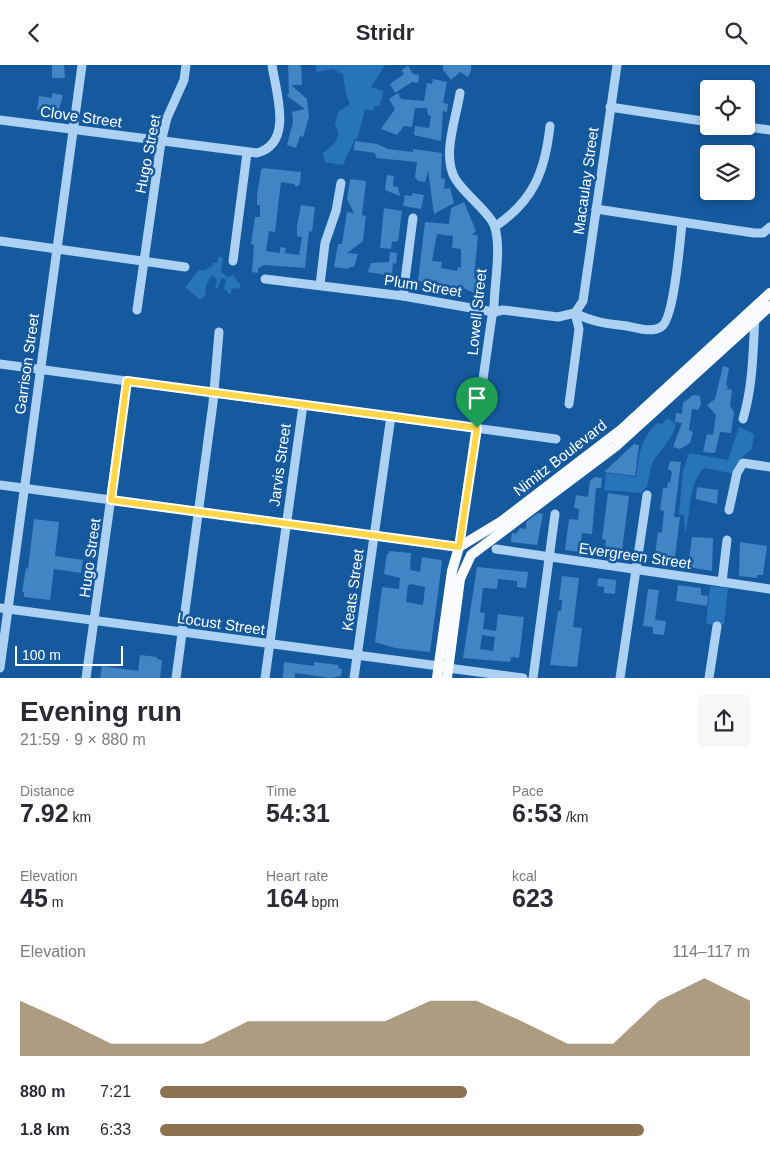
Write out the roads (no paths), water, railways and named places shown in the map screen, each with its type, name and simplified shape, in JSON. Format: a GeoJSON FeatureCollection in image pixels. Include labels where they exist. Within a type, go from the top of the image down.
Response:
{"type":"FeatureCollection","features":[{"type":"Feature","properties":{"kind":"main road","name":"Nimitz Boulevard"},"geometry":{"type":"LineString","coordinates":[[445,671],[452,571],[455,554],[459,547],[502,521],[622,429],[770,293]]}},
{"type":"Feature","properties":{"kind":"main road","name":"Nimitz Boulevard"},"geometry":{"type":"LineString","coordinates":[[437,678],[445,671],[460,579],[465,563],[478,547],[616,446],[770,306]]}},
{"type":"Feature","properties":{"kind":"main road"},"geometry":{"type":"LineString","coordinates":[[459,547],[460,579]]}},
{"type":"Feature","properties":{"kind":"street","name":"Garrison Street"},"geometry":{"type":"LineString","coordinates":[[0,668],[4,608],[24,488],[82,65]]}},
{"type":"Feature","properties":{"kind":"street","name":"Hugo Street"},"geometry":{"type":"LineString","coordinates":[[137,310],[161,143],[167,118],[184,80],[186,65]]}},
{"type":"Feature","properties":{"kind":"street"},"geometry":{"type":"LineString","coordinates":[[233,261],[247,153],[257,153],[267,149],[279,134],[280,123],[272,65]]}},
{"type":"Feature","properties":{"kind":"street","name":"Macaulay Street"},"geometry":{"type":"LineString","coordinates":[[575,313],[583,301],[617,65]]}},
{"type":"Feature","properties":{"kind":"street"},"geometry":{"type":"LineString","coordinates":[[460,93],[451,149],[451,168],[460,184],[487,213],[496,226],[519,209],[535,186],[544,163],[550,126]]}},
{"type":"Feature","properties":{"kind":"street"},"geometry":{"type":"LineString","coordinates":[[610,107],[700,121]]}},
{"type":"Feature","properties":{"kind":"street","name":"Clove Street"},"geometry":{"type":"LineString","coordinates":[[0,120],[247,153]]}},
{"type":"Feature","properties":{"kind":"street"},"geometry":{"type":"LineString","coordinates":[[755,128],[770,130]]}},
{"type":"Feature","properties":{"kind":"street"},"geometry":{"type":"LineString","coordinates":[[320,285],[325,243],[336,211],[341,183]]}},
{"type":"Feature","properties":{"kind":"street"},"geometry":{"type":"LineString","coordinates":[[596,209],[754,233],[764,233],[770,227]]}},
{"type":"Feature","properties":{"kind":"street"},"geometry":{"type":"LineString","coordinates":[[403,296],[413,218]]}},
{"type":"Feature","properties":{"kind":"street","name":"Plum Street"},"geometry":{"type":"LineString","coordinates":[[265,279],[403,296],[494,312],[503,310],[558,317],[575,313],[588,321],[642,329],[661,327],[668,318],[682,223]]}},
{"type":"Feature","properties":{"kind":"street","name":"Lowell Street"},"geometry":{"type":"LineString","coordinates":[[459,547],[494,312],[496,226]]}},
{"type":"Feature","properties":{"kind":"street"},"geometry":{"type":"LineString","coordinates":[[0,241],[185,267]]}},
{"type":"Feature","properties":{"kind":"street"},"geometry":{"type":"LineString","coordinates":[[743,419],[748,400],[756,329],[756,307]]}},
{"type":"Feature","properties":{"kind":"street"},"geometry":{"type":"LineString","coordinates":[[569,404],[579,329],[575,313]]}},
{"type":"Feature","properties":{"kind":"street"},"geometry":{"type":"LineString","coordinates":[[740,320],[755,321]]}},
{"type":"Feature","properties":{"kind":"street"},"geometry":{"type":"LineString","coordinates":[[176,678],[214,393],[219,333]]}},
{"type":"Feature","properties":{"kind":"street"},"geometry":{"type":"LineString","coordinates":[[0,363],[556,439]]}},
{"type":"Feature","properties":{"kind":"street","name":"Hugo Street"},"geometry":{"type":"LineString","coordinates":[[86,678],[127,381]]}},
{"type":"Feature","properties":{"kind":"street","name":"Jarvis Street"},"geometry":{"type":"LineString","coordinates":[[265,678],[303,405]]}},
{"type":"Feature","properties":{"kind":"street","name":"Keats Street"},"geometry":{"type":"LineString","coordinates":[[354,678],[391,416]]}},
{"type":"Feature","properties":{"kind":"street"},"geometry":{"type":"LineString","coordinates":[[729,510],[737,473],[743,463],[770,467]]}},
{"type":"Feature","properties":{"kind":"street"},"geometry":{"type":"LineString","coordinates":[[0,485],[459,547]]}},
{"type":"Feature","properties":{"kind":"street"},"geometry":{"type":"LineString","coordinates":[[620,678],[647,495]]}},
{"type":"Feature","properties":{"kind":"street"},"geometry":{"type":"LineString","coordinates":[[533,678],[555,514]]}},
{"type":"Feature","properties":{"kind":"street"},"geometry":{"type":"LineString","coordinates":[[722,582],[727,540]]}},
{"type":"Feature","properties":{"kind":"street","name":"Evergreen Street"},"geometry":{"type":"LineString","coordinates":[[496,549],[636,571],[770,589]]}},
{"type":"Feature","properties":{"kind":"street","name":"Locust Street"},"geometry":{"type":"LineString","coordinates":[[4,608],[270,645],[357,655],[445,671],[523,678]]}},
{"type":"Feature","properties":{"kind":"street"},"geometry":{"type":"LineString","coordinates":[[709,678],[716,626]]}}]}
